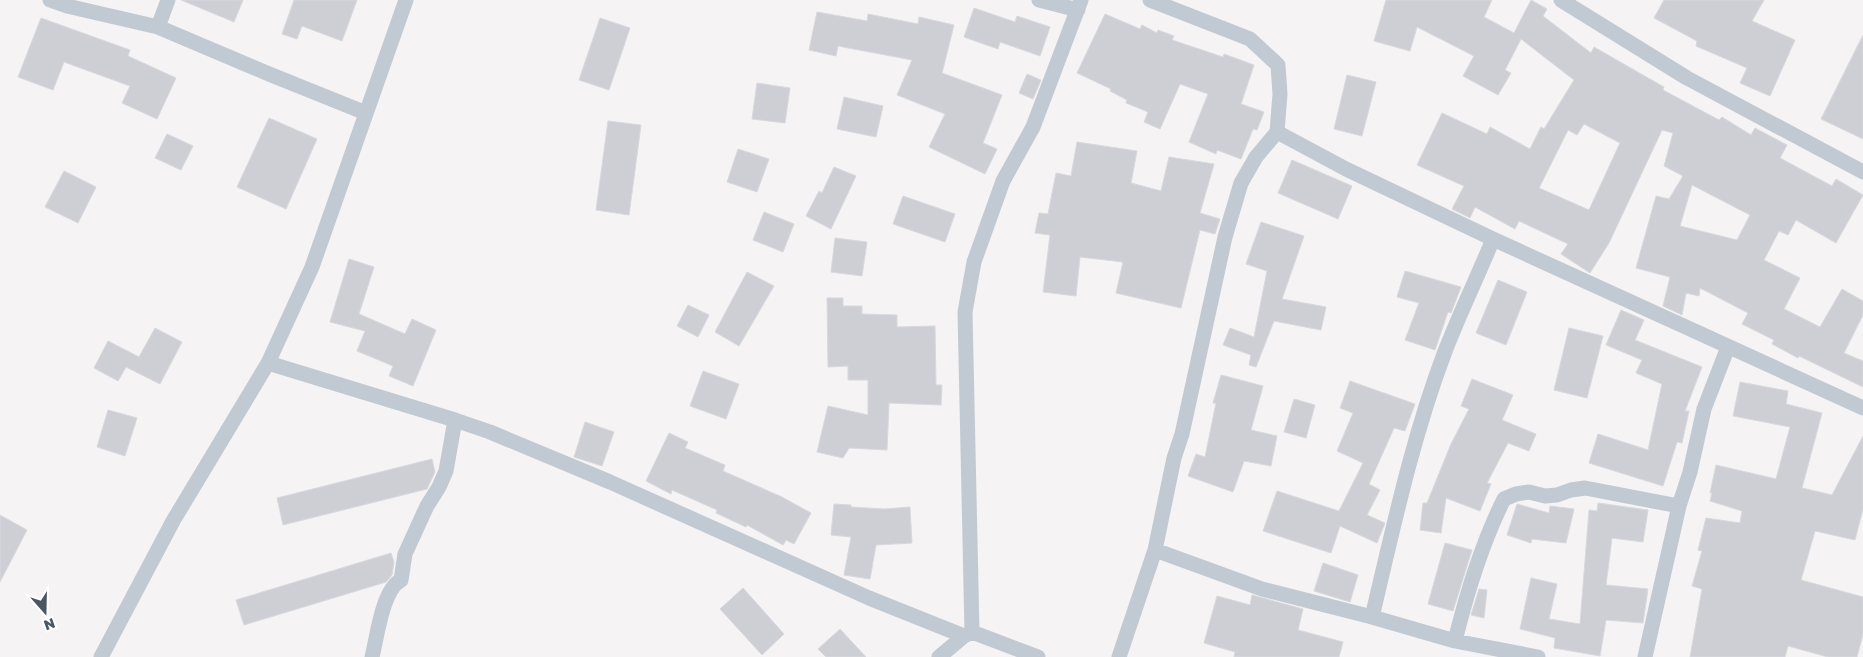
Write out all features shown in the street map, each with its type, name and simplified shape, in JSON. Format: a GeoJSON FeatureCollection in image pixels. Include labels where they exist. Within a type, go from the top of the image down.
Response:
{"type":"FeatureCollection","features":[{"type":"Feature","properties":{"kind":"street"},"geometry":{"type":"LineString","coordinates":[[50,0],[67,6],[158,27],[366,113]]}},
{"type":"Feature","properties":{"kind":"street"},"geometry":{"type":"LineString","coordinates":[[158,27],[168,0]]}},
{"type":"Feature","properties":{"kind":"street"},"geometry":{"type":"LineString","coordinates":[[101,657],[173,521],[268,363],[312,267],[406,0]]}},
{"type":"Feature","properties":{"kind":"street"},"geometry":{"type":"LineString","coordinates":[[968,634],[965,312],[974,262],[1003,181],[1033,127],[1080,5],[1038,0]]}},
{"type":"Feature","properties":{"kind":"street"},"geometry":{"type":"LineString","coordinates":[[1118,657],[1155,550],[1174,458],[1182,434],[1225,237],[1241,183],[1256,156],[1277,132],[1280,94],[1278,65],[1250,38],[1150,0]]}},
{"type":"Feature","properties":{"kind":"street"},"geometry":{"type":"LineString","coordinates":[[1561,0],[1687,78],[1863,172]]}},
{"type":"Feature","properties":{"kind":"street"},"geometry":{"type":"LineString","coordinates":[[1277,132],[1346,169],[1493,239],[1863,408]]}},
{"type":"Feature","properties":{"kind":"street"},"geometry":{"type":"LineString","coordinates":[[1372,617],[1406,474],[1424,414],[1444,354],[1493,239]]}},
{"type":"Feature","properties":{"kind":"street"},"geometry":{"type":"LineString","coordinates":[[1645,657],[1679,506],[1690,472],[1704,409],[1728,347]]}},
{"type":"Feature","properties":{"kind":"street"},"geometry":{"type":"LineString","coordinates":[[268,363],[490,432],[610,482],[868,598],[1038,657]]}},
{"type":"Feature","properties":{"kind":"street"},"geometry":{"type":"LineString","coordinates":[[372,657],[380,616],[395,583],[401,580],[405,554],[427,506],[446,471],[455,420]]}},
{"type":"Feature","properties":{"kind":"street"},"geometry":{"type":"LineString","coordinates":[[1455,641],[1477,561],[1504,499],[1516,494],[1529,492],[1551,496],[1585,488],[1679,506]]}},
{"type":"Feature","properties":{"kind":"street"},"geometry":{"type":"LineString","coordinates":[[1155,550],[1262,589],[1372,617],[1455,641],[1538,657]]}},
{"type":"Feature","properties":{"kind":"street"},"geometry":{"type":"LineString","coordinates":[[939,657],[968,634]]}},
{"type":"Feature","properties":{"kind":"building"},"geometry":{"type":"Polygon","coordinates":[[[181,0],[243,0],[234,22],[181,0]]]}},
{"type":"Feature","properties":{"kind":"building"},"geometry":{"type":"Polygon","coordinates":[[[294,0],[357,0],[342,41],[302,26],[297,39],[282,34],[294,0]]]}},
{"type":"Feature","properties":{"kind":"building"},"geometry":{"type":"Polygon","coordinates":[[[1386,0],[1492,0],[1484,17],[1514,33],[1531,0],[1547,9],[1543,16],[1591,53],[1594,47],[1664,87],[1663,90],[1719,120],[1722,117],[1751,135],[1755,128],[1787,145],[1780,158],[1832,186],[1836,179],[1863,195],[1836,243],[1796,220],[1788,235],[1779,231],[1764,260],[1800,278],[1784,309],[1820,327],[1842,289],[1863,301],[1863,315],[1844,353],[1863,361],[1863,387],[1799,356],[1798,358],[1772,344],[1774,340],[1742,324],[1748,313],[1700,288],[1699,296],[1686,293],[1682,315],[1663,306],[1670,277],[1636,268],[1656,196],[1669,199],[1683,176],[1664,166],[1673,133],[1662,130],[1609,243],[1590,273],[1561,254],[1568,244],[1519,221],[1515,229],[1475,207],[1470,218],[1452,209],[1464,186],[1417,165],[1442,113],[1487,134],[1490,127],[1530,149],[1541,127],[1544,129],[1574,80],[1521,39],[1505,70],[1511,73],[1498,95],[1463,76],[1474,56],[1417,27],[1410,51],[1374,41],[1386,0]],[[1584,124],[1577,135],[1568,130],[1539,188],[1589,210],[1620,143],[1584,124]],[[1692,185],[1680,226],[1737,240],[1750,215],[1692,185]]]}},
{"type":"Feature","properties":{"kind":"building"},"geometry":{"type":"Polygon","coordinates":[[[1664,0],[1764,0],[1752,21],[1795,40],[1770,96],[1740,83],[1747,68],[1696,46],[1697,41],[1654,18],[1664,0]]]}},
{"type":"Feature","properties":{"kind":"building"},"geometry":{"type":"Polygon","coordinates":[[[974,8],[1015,22],[1017,16],[1050,27],[1040,56],[1000,42],[998,49],[964,37],[974,8]]]}},
{"type":"Feature","properties":{"kind":"building"},"geometry":{"type":"Polygon","coordinates":[[[817,12],[867,21],[868,14],[918,24],[919,17],[954,25],[942,73],[1002,95],[983,143],[997,149],[985,174],[929,147],[945,114],[897,95],[912,60],[838,46],[836,56],[809,50],[817,12]]]}},
{"type":"Feature","properties":{"kind":"building"},"geometry":{"type":"Polygon","coordinates":[[[1105,14],[1140,29],[1142,25],[1157,33],[1158,30],[1174,36],[1172,40],[1223,57],[1224,54],[1254,65],[1241,104],[1264,112],[1257,130],[1253,129],[1241,159],[1217,150],[1216,154],[1189,142],[1208,94],[1180,84],[1160,129],[1144,122],[1148,112],[1126,103],[1127,100],[1110,91],[1111,89],[1077,73],[1105,14]]]}},
{"type":"Feature","properties":{"kind":"building"},"geometry":{"type":"Polygon","coordinates":[[[41,18],[130,50],[128,56],[176,78],[157,119],[122,103],[130,86],[64,62],[53,90],[18,77],[41,18]]]}},
{"type":"Feature","properties":{"kind":"building"},"geometry":{"type":"Polygon","coordinates":[[[600,18],[630,28],[609,90],[579,80],[600,18]]]}},
{"type":"Feature","properties":{"kind":"building"},"geometry":{"type":"Polygon","coordinates":[[[1863,35],[1863,139],[1821,119],[1863,35]]]}},
{"type":"Feature","properties":{"kind":"building"},"geometry":{"type":"Polygon","coordinates":[[[1027,74],[1041,80],[1033,99],[1019,93],[1027,74]]]}},
{"type":"Feature","properties":{"kind":"building"},"geometry":{"type":"Polygon","coordinates":[[[1347,75],[1376,82],[1362,136],[1334,129],[1347,75]]]}},
{"type":"Feature","properties":{"kind":"building"},"geometry":{"type":"Polygon","coordinates":[[[757,83],[790,88],[785,123],[752,119],[757,83]]]}},
{"type":"Feature","properties":{"kind":"building"},"geometry":{"type":"Polygon","coordinates":[[[844,97],[883,106],[876,137],[837,129],[844,97]]]}},
{"type":"Feature","properties":{"kind":"building"},"geometry":{"type":"Polygon","coordinates":[[[269,118],[317,139],[286,209],[237,187],[269,118]]]}},
{"type":"Feature","properties":{"kind":"building"},"geometry":{"type":"Polygon","coordinates":[[[608,121],[641,125],[629,215],[596,210],[608,121]]]}},
{"type":"Feature","properties":{"kind":"building"},"geometry":{"type":"Polygon","coordinates":[[[167,134],[193,146],[181,170],[155,158],[167,134]]]}},
{"type":"Feature","properties":{"kind":"building"},"geometry":{"type":"Polygon","coordinates":[[[1077,142],[1137,151],[1131,183],[1161,191],[1169,157],[1214,164],[1200,213],[1220,219],[1215,234],[1200,230],[1181,308],[1116,293],[1123,262],[1080,257],[1076,296],[1043,292],[1050,235],[1035,233],[1039,213],[1048,214],[1056,173],[1071,176],[1077,142]]]}},
{"type":"Feature","properties":{"kind":"building"},"geometry":{"type":"Polygon","coordinates":[[[738,149],[769,159],[757,192],[727,182],[738,149]]]}},
{"type":"Feature","properties":{"kind":"building"},"geometry":{"type":"Polygon","coordinates":[[[1292,160],[1352,186],[1338,219],[1278,193],[1292,160]]]}},
{"type":"Feature","properties":{"kind":"building"},"geometry":{"type":"Polygon","coordinates":[[[834,167],[856,176],[831,229],[806,216],[819,191],[822,193],[834,167]]]}},
{"type":"Feature","properties":{"kind":"building"},"geometry":{"type":"Polygon","coordinates":[[[64,171],[96,187],[78,223],[45,207],[64,171]]]}},
{"type":"Feature","properties":{"kind":"building"},"geometry":{"type":"Polygon","coordinates":[[[903,196],[955,214],[945,242],[893,224],[903,196]]]}},
{"type":"Feature","properties":{"kind":"building"},"geometry":{"type":"Polygon","coordinates":[[[764,212],[794,224],[783,252],[753,240],[764,212]]]}},
{"type":"Feature","properties":{"kind":"building"},"geometry":{"type":"Polygon","coordinates":[[[1261,222],[1304,236],[1282,299],[1326,307],[1321,330],[1274,321],[1256,367],[1249,365],[1251,355],[1223,345],[1230,328],[1254,337],[1267,271],[1246,264],[1261,222]]]}},
{"type":"Feature","properties":{"kind":"building"},"geometry":{"type":"Polygon","coordinates":[[[835,238],[867,242],[862,276],[831,272],[835,238]]]}},
{"type":"Feature","properties":{"kind":"building"},"geometry":{"type":"Polygon","coordinates":[[[349,259],[374,267],[359,314],[405,334],[412,319],[436,330],[413,386],[389,376],[393,366],[357,351],[365,331],[330,322],[349,259]]]}},
{"type":"Feature","properties":{"kind":"building"},"geometry":{"type":"Polygon","coordinates":[[[1405,271],[1461,287],[1451,313],[1448,312],[1435,350],[1405,340],[1419,303],[1397,297],[1405,271]]]}},
{"type":"Feature","properties":{"kind":"building"},"geometry":{"type":"Polygon","coordinates":[[[747,272],[774,286],[739,346],[715,332],[747,272]]]}},
{"type":"Feature","properties":{"kind":"building"},"geometry":{"type":"Polygon","coordinates":[[[1498,280],[1527,292],[1506,345],[1476,333],[1498,280]]]}},
{"type":"Feature","properties":{"kind":"building"},"geometry":{"type":"Polygon","coordinates":[[[827,298],[843,298],[843,306],[862,306],[862,314],[897,315],[897,327],[935,326],[936,385],[942,385],[941,405],[889,403],[887,450],[849,448],[843,458],[817,452],[828,406],[868,415],[868,380],[848,380],[848,366],[828,367],[827,298]]]}},
{"type":"Feature","properties":{"kind":"building"},"geometry":{"type":"Polygon","coordinates":[[[688,305],[709,315],[698,337],[677,326],[688,305]]]}},
{"type":"Feature","properties":{"kind":"building"},"geometry":{"type":"Polygon","coordinates":[[[1621,310],[1644,320],[1635,340],[1702,367],[1685,411],[1689,411],[1682,443],[1677,442],[1663,486],[1589,463],[1598,434],[1648,450],[1662,384],[1636,373],[1642,360],[1606,345],[1621,310]]]}},
{"type":"Feature","properties":{"kind":"building"},"geometry":{"type":"Polygon","coordinates":[[[155,328],[182,342],[160,384],[126,367],[118,381],[94,368],[108,341],[139,357],[155,328]]]}},
{"type":"Feature","properties":{"kind":"building"},"geometry":{"type":"Polygon","coordinates":[[[1569,328],[1603,336],[1587,398],[1554,390],[1569,328]]]}},
{"type":"Feature","properties":{"kind":"building"},"geometry":{"type":"Polygon","coordinates":[[[703,371],[739,384],[726,419],[690,406],[703,371]]]}},
{"type":"Feature","properties":{"kind":"building"},"geometry":{"type":"Polygon","coordinates":[[[1221,375],[1263,386],[1251,430],[1277,436],[1271,466],[1244,461],[1233,492],[1188,476],[1196,454],[1205,457],[1216,403],[1213,403],[1221,375]]]}},
{"type":"Feature","properties":{"kind":"building"},"geometry":{"type":"Polygon","coordinates":[[[1472,379],[1513,395],[1502,420],[1536,434],[1529,451],[1508,443],[1487,483],[1491,484],[1480,511],[1446,498],[1441,533],[1420,530],[1423,503],[1427,503],[1451,444],[1469,409],[1461,406],[1472,379]]]}},
{"type":"Feature","properties":{"kind":"building"},"geometry":{"type":"Polygon","coordinates":[[[1350,381],[1415,404],[1405,431],[1394,428],[1369,484],[1380,490],[1367,515],[1385,523],[1377,543],[1340,526],[1331,553],[1263,531],[1277,491],[1339,511],[1363,463],[1337,451],[1353,413],[1340,408],[1350,381]]]}},
{"type":"Feature","properties":{"kind":"building"},"geometry":{"type":"Polygon","coordinates":[[[1740,382],[1788,391],[1786,404],[1822,413],[1802,488],[1832,495],[1863,436],[1863,509],[1855,540],[1815,531],[1801,580],[1863,597],[1863,634],[1857,657],[1828,657],[1788,646],[1785,657],[1690,657],[1702,589],[1692,586],[1702,551],[1698,550],[1706,518],[1740,523],[1742,511],[1710,501],[1716,465],[1776,479],[1790,427],[1733,416],[1740,382]]]}},
{"type":"Feature","properties":{"kind":"building"},"geometry":{"type":"Polygon","coordinates":[[[1294,399],[1315,405],[1306,438],[1284,432],[1294,399]]]}},
{"type":"Feature","properties":{"kind":"building"},"geometry":{"type":"Polygon","coordinates":[[[108,410],[137,418],[125,456],[97,447],[108,410]]]}},
{"type":"Feature","properties":{"kind":"building"},"geometry":{"type":"Polygon","coordinates":[[[585,422],[614,432],[602,466],[574,457],[585,422]]]}},
{"type":"Feature","properties":{"kind":"building"},"geometry":{"type":"Polygon","coordinates":[[[669,433],[688,442],[685,448],[725,465],[723,471],[782,497],[811,513],[794,544],[786,540],[783,545],[747,525],[746,527],[716,513],[717,510],[672,490],[671,494],[646,481],[669,433]]]}},
{"type":"Feature","properties":{"kind":"building"},"geometry":{"type":"Polygon","coordinates":[[[432,459],[435,472],[427,489],[283,525],[277,498],[432,459]]]}},
{"type":"Feature","properties":{"kind":"building"},"geometry":{"type":"Polygon","coordinates":[[[1598,503],[1648,510],[1643,542],[1612,538],[1606,585],[1648,589],[1643,623],[1606,620],[1600,656],[1554,648],[1555,638],[1520,629],[1531,578],[1557,584],[1549,619],[1580,624],[1589,510],[1597,511],[1598,503]]]}},
{"type":"Feature","properties":{"kind":"building"},"geometry":{"type":"Polygon","coordinates":[[[834,504],[884,509],[910,507],[912,543],[876,545],[870,579],[844,575],[851,537],[831,535],[834,504]]]}},
{"type":"Feature","properties":{"kind":"building"},"geometry":{"type":"Polygon","coordinates":[[[1517,504],[1549,513],[1550,506],[1574,509],[1566,543],[1532,539],[1531,543],[1507,535],[1517,504]]]}},
{"type":"Feature","properties":{"kind":"building"},"geometry":{"type":"Polygon","coordinates":[[[0,515],[27,530],[0,582],[0,515]]]}},
{"type":"Feature","properties":{"kind":"building"},"geometry":{"type":"Polygon","coordinates":[[[1445,543],[1472,550],[1453,611],[1428,604],[1445,543]]]}},
{"type":"Feature","properties":{"kind":"building"},"geometry":{"type":"Polygon","coordinates":[[[391,553],[394,562],[392,575],[386,582],[244,625],[236,600],[391,553]]]}},
{"type":"Feature","properties":{"kind":"building"},"geometry":{"type":"Polygon","coordinates":[[[1323,563],[1358,575],[1350,602],[1314,591],[1323,563]]]}},
{"type":"Feature","properties":{"kind":"building"},"geometry":{"type":"Polygon","coordinates":[[[743,588],[784,634],[762,655],[720,609],[743,588]]]}},
{"type":"Feature","properties":{"kind":"building"},"geometry":{"type":"Polygon","coordinates":[[[1479,589],[1487,590],[1484,618],[1471,615],[1479,589]]]}},
{"type":"Feature","properties":{"kind":"building"},"geometry":{"type":"Polygon","coordinates":[[[1252,595],[1303,609],[1298,630],[1343,642],[1339,657],[1234,657],[1235,652],[1204,643],[1217,596],[1250,605],[1252,595]]]}},
{"type":"Feature","properties":{"kind":"building"},"geometry":{"type":"Polygon","coordinates":[[[840,629],[866,657],[826,657],[818,649],[840,629]]]}}]}
